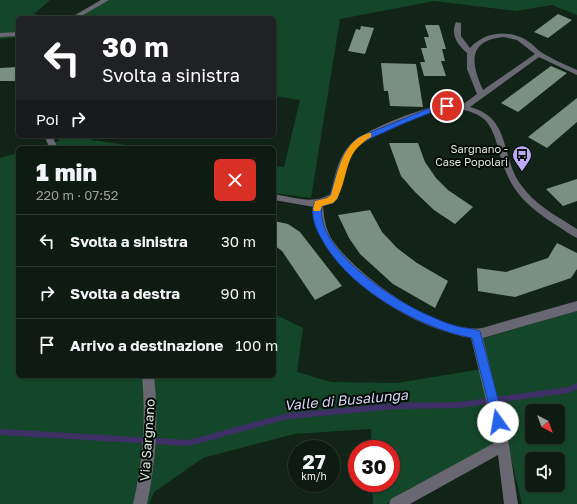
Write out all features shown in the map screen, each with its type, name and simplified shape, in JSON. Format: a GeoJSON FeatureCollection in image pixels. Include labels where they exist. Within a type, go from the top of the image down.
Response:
{"type":"FeatureCollection","features":[{"type":"Feature","properties":{"kind":"street"},"geometry":{"type":"LineString","coordinates":[[77,16],[106,0]]}},
{"type":"Feature","properties":{"kind":"street"},"geometry":{"type":"LineString","coordinates":[[458,23],[456,31],[458,39],[461,44],[471,53]]}},
{"type":"Feature","properties":{"kind":"street"},"geometry":{"type":"LineString","coordinates":[[0,35],[16,34]]}},
{"type":"Feature","properties":{"kind":"street"},"geometry":{"type":"LineString","coordinates":[[481,95],[471,66],[471,53],[474,48],[485,40],[498,36],[505,36],[525,41],[539,54],[577,73]]}},
{"type":"Feature","properties":{"kind":"street"},"geometry":{"type":"LineString","coordinates":[[463,108],[539,54]]}},
{"type":"Feature","properties":{"kind":"street"},"geometry":{"type":"LineString","coordinates":[[276,197],[318,204],[330,200],[334,196],[345,158],[353,146],[360,140],[377,131],[439,107],[447,106],[463,108],[480,114],[493,123],[508,170],[516,185],[526,197],[577,234]]}},
{"type":"Feature","properties":{"kind":"street"},"geometry":{"type":"LineString","coordinates":[[318,204],[317,211],[319,224],[326,240],[352,271],[395,303],[452,330],[476,334],[488,332],[577,306]]}},
{"type":"Feature","properties":{"kind":"street"},"geometry":{"type":"LineString","coordinates":[[476,334],[496,411],[508,471],[511,504]]}},
{"type":"Feature","properties":{"kind":"street","name":"Via Sargnano"},"geometry":{"type":"LineString","coordinates":[[140,504],[148,456],[150,392],[148,378]]}},
{"type":"Feature","properties":{"kind":"street"},"geometry":{"type":"LineString","coordinates":[[396,504],[503,445]]}},
{"type":"Feature","properties":{"kind":"green space"},"geometry":{"type":"Polygon","coordinates":[[[0,0],[50,0],[34,14],[44,16],[16,16],[16,37],[0,39],[0,0]]]}},
{"type":"Feature","properties":{"kind":"green space"},"geometry":{"type":"Polygon","coordinates":[[[103,0],[577,0],[577,15],[552,5],[516,11],[434,1],[340,19],[311,198],[276,193],[276,166],[284,167],[300,100],[276,96],[276,16],[75,16],[103,0]]]}},
{"type":"Feature","properties":{"kind":"green space"},"geometry":{"type":"Polygon","coordinates":[[[58,138],[92,138],[92,140],[133,146],[42,146],[59,141],[58,138]]]}},
{"type":"Feature","properties":{"kind":"green space"},"geometry":{"type":"Polygon","coordinates":[[[16,154],[16,378],[276,378],[276,315],[303,328],[297,372],[331,382],[397,383],[488,368],[482,339],[577,311],[577,504],[522,504],[508,446],[386,504],[373,504],[372,492],[400,492],[400,440],[372,440],[371,429],[294,434],[203,458],[154,492],[149,504],[0,504],[0,158],[16,154]]]}},
{"type":"Feature","properties":{"kind":"building"},"geometry":{"type":"Polygon","coordinates":[[[558,14],[572,20],[548,38],[534,32],[558,14]]]}},
{"type":"Feature","properties":{"kind":"building"},"geometry":{"type":"Polygon","coordinates":[[[425,25],[439,25],[446,49],[442,49],[445,61],[441,61],[446,76],[424,76],[420,62],[425,62],[421,48],[427,48],[424,37],[429,37],[425,25]]]}},
{"type":"Feature","properties":{"kind":"building"},"geometry":{"type":"Polygon","coordinates":[[[361,26],[374,28],[365,54],[348,51],[356,29],[360,30],[361,26]]]}},
{"type":"Feature","properties":{"kind":"building"},"geometry":{"type":"Polygon","coordinates":[[[381,63],[416,64],[423,107],[390,106],[388,91],[384,91],[381,63]]]}},
{"type":"Feature","properties":{"kind":"building"},"geometry":{"type":"Polygon","coordinates":[[[551,66],[567,73],[518,112],[501,103],[551,66]]]}},
{"type":"Feature","properties":{"kind":"building"},"geometry":{"type":"Polygon","coordinates":[[[16,67],[16,81],[0,81],[0,68],[16,67]]]}},
{"type":"Feature","properties":{"kind":"building"},"geometry":{"type":"Polygon","coordinates":[[[577,98],[577,122],[547,148],[528,137],[577,98]]]}},
{"type":"Feature","properties":{"kind":"building"},"geometry":{"type":"Polygon","coordinates":[[[389,143],[418,143],[425,162],[436,178],[448,190],[473,207],[455,224],[434,210],[401,176],[389,143]]]}},
{"type":"Feature","properties":{"kind":"building"},"geometry":{"type":"Polygon","coordinates":[[[577,179],[577,201],[563,206],[546,189],[577,179]]]}},
{"type":"Feature","properties":{"kind":"building"},"geometry":{"type":"Polygon","coordinates":[[[370,210],[382,232],[397,248],[417,263],[448,281],[435,308],[393,284],[360,254],[349,238],[338,215],[370,210]]]}},
{"type":"Feature","properties":{"kind":"building"},"geometry":{"type":"Polygon","coordinates":[[[276,221],[288,224],[300,232],[342,286],[315,300],[282,251],[276,246],[276,221]]]}},
{"type":"Feature","properties":{"kind":"building"},"geometry":{"type":"Polygon","coordinates":[[[557,243],[577,253],[577,269],[571,278],[515,297],[478,291],[477,268],[506,272],[548,258],[557,243]]]}},
{"type":"Feature","properties":{"kind":"waterway","name":"Valle di Busalunga"},"geometry":{"type":"LineString","coordinates":[[0,432],[189,443],[288,416],[396,406],[459,405],[568,390],[577,386]]}},
{"type":"Feature","properties":{"kind":"slow traffic"},"geometry":{"type":"LineString","coordinates":[[317,209],[318,204],[324,203],[334,196],[345,158],[348,153],[353,146],[369,135]]}},
{"type":"Feature","properties":{"kind":"place","name":"Sargnano - Case Popolari"},"geometry":{"type":"Point","coordinates":[522,172]}},
{"type":"Feature","properties":{"kind":"route"},"geometry":{"type":"LineString","coordinates":[[447,106],[433,109],[377,131],[360,140],[353,146],[345,158],[334,196],[324,203],[318,204],[317,211],[319,224],[326,240],[352,271],[395,303],[452,330],[476,334],[498,422]]}}]}
